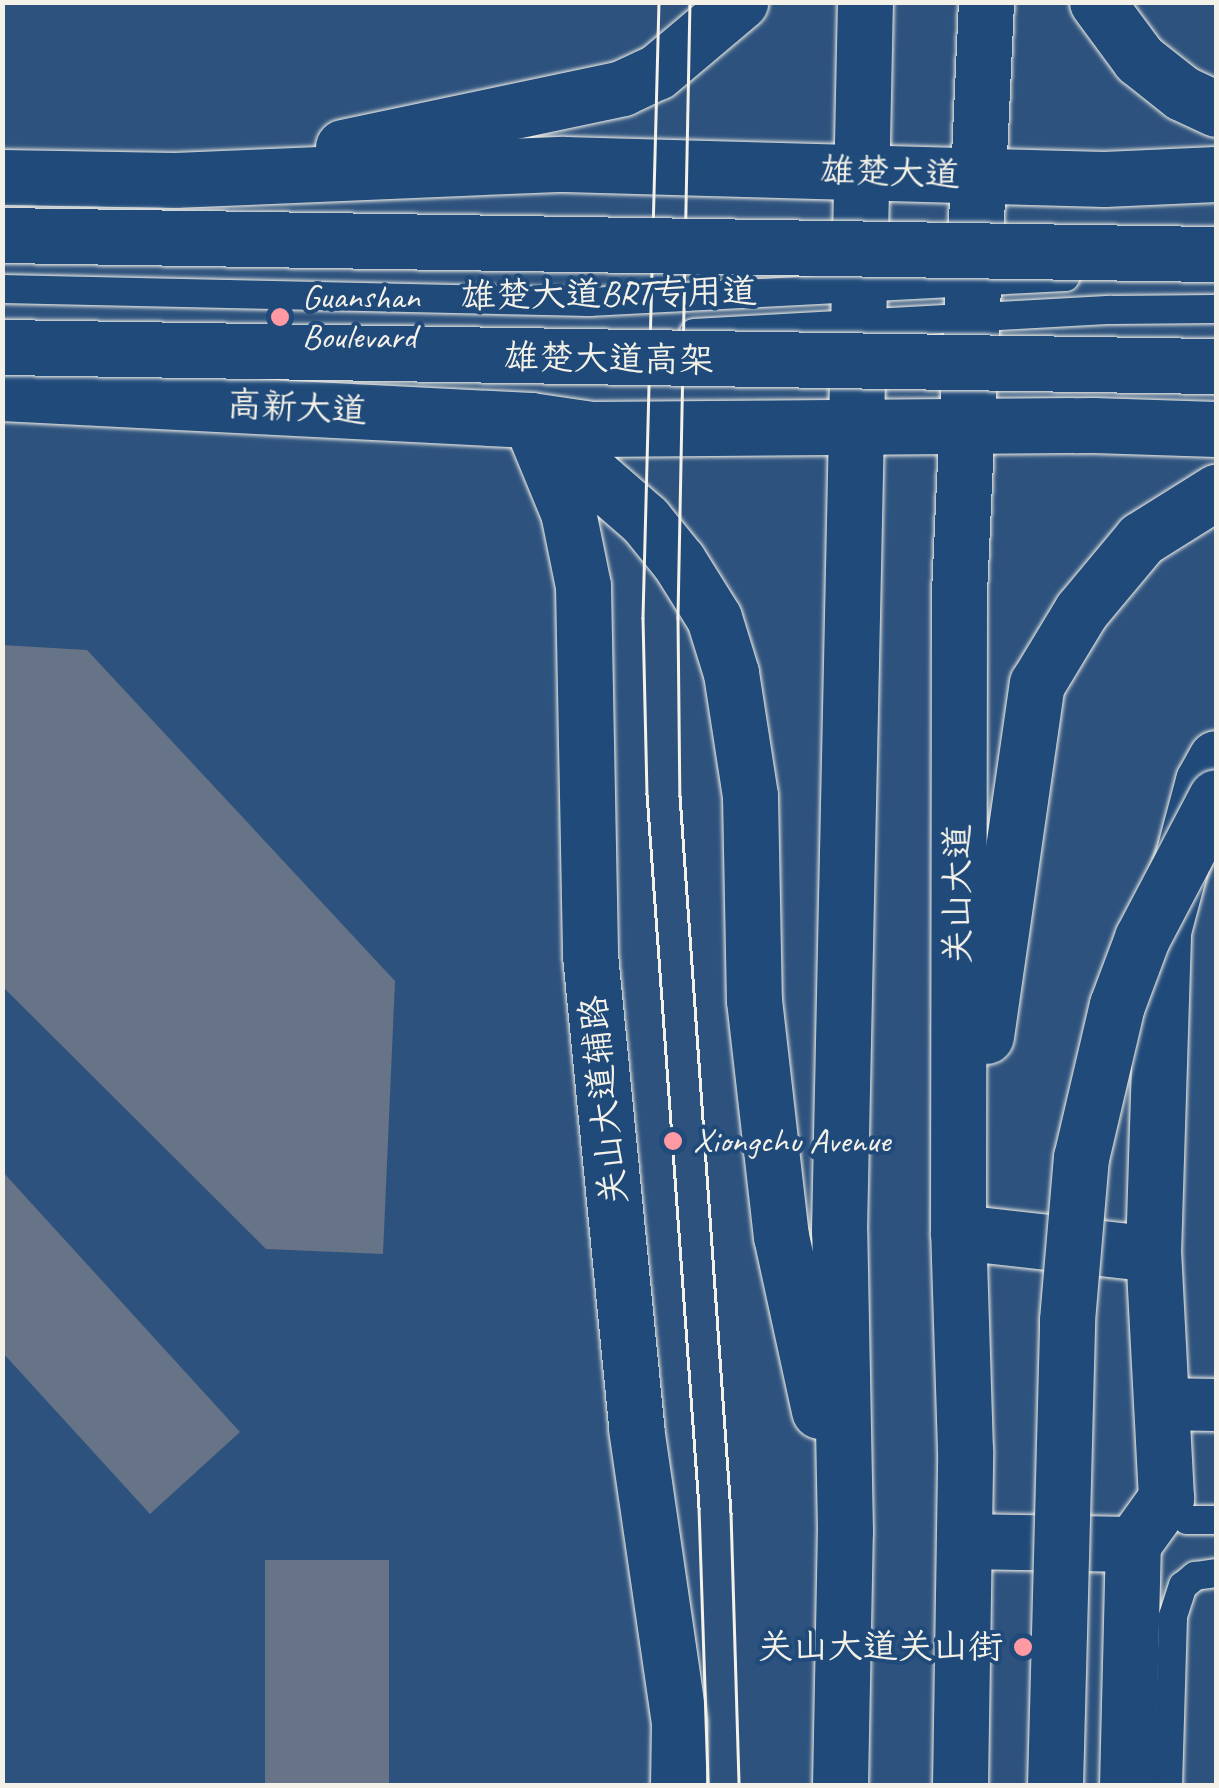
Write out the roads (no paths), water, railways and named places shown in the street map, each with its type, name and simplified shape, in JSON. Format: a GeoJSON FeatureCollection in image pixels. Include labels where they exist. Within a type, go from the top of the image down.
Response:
{"type":"FeatureCollection","features":[{"type":"Feature","properties":{"kind":"main road"},"geometry":{"type":"LineString","coordinates":[[2,177],[175,180],[622,88],[657,72],[740,2]]}},
{"type":"Feature","properties":{"kind":"main road"},"geometry":{"type":"LineString","coordinates":[[840,1786],[846,1531],[839,1231],[866,2]]}},
{"type":"Feature","properties":{"kind":"main road","name":"关山大道"},"geometry":{"type":"LineString","coordinates":[[960,1786],[964,1541],[958,1232],[959,592],[986,2]]}},
{"type":"Feature","properties":{"kind":"main road"},"geometry":{"type":"LineString","coordinates":[[1097,2],[1140,58],[1182,93],[1216,109]]}},
{"type":"Feature","properties":{"kind":"main road","name":"雄楚大道"},"geometry":{"type":"LineString","coordinates":[[175,180],[564,164],[1104,178],[1216,174]]}},
{"type":"Feature","properties":{"kind":"main road"},"geometry":{"type":"LineString","coordinates":[[2,235],[1216,254]]}},
{"type":"Feature","properties":{"kind":"main road","name":"雄楚大道高架"},"geometry":{"type":"LineString","coordinates":[[2,347],[1216,366]]}},
{"type":"Feature","properties":{"kind":"main road","name":"高新大道"},"geometry":{"type":"LineString","coordinates":[[2,393],[530,420],[590,429],[855,427]]}},
{"type":"Feature","properties":{"kind":"main road"},"geometry":{"type":"LineString","coordinates":[[530,420],[656,534],[714,618],[731,673],[750,796],[754,1000],[780,1236],[846,1531]]}},
{"type":"Feature","properties":{"kind":"main road","name":"关山大道辅路"},"geometry":{"type":"LineString","coordinates":[[530,420],[568,512],[583,586],[590,955],[636,1428],[679,1723],[678,1786]]}},
{"type":"Feature","properties":{"kind":"main road"},"geometry":{"type":"LineString","coordinates":[[855,427],[1216,429]]}},
{"type":"Feature","properties":{"kind":"main road"},"geometry":{"type":"LineString","coordinates":[[1153,1254],[958,1232],[1038,684],[1081,612],[1141,539],[1216,492]]}},
{"type":"Feature","properties":{"kind":"main road"},"geometry":{"type":"LineString","coordinates":[[1127,1786],[1134,1544],[1166,1498],[1153,1254],[1163,931],[1204,781],[1216,758]]}},
{"type":"Feature","properties":{"kind":"main road"},"geometry":{"type":"LineString","coordinates":[[1054,1786],[1068,1320],[1082,1158],[1117,1005],[1142,938],[1216,796]]}},
{"type":"Feature","properties":{"kind":"main road"},"geometry":{"type":"LineString","coordinates":[[964,1541],[1134,1544]]}},
{"type":"Feature","properties":{"kind":"street"},"geometry":{"type":"LineString","coordinates":[[1161,1404],[1216,1405]]}},
{"type":"Feature","properties":{"kind":"lane","name":"雄楚大道BRT专用道"},"geometry":{"type":"LineString","coordinates":[[2,326],[588,338],[858,306],[973,300],[1216,272]]}},
{"type":"Feature","properties":{"kind":"lane","name":"雄楚大道BRT专用道"},"geometry":{"type":"LineString","coordinates":[[2,289],[858,306]]}},
{"type":"Feature","properties":{"kind":"lane","name":"雄楚大道BRT专用道"},"geometry":{"type":"LineString","coordinates":[[973,300],[1216,310]]}},
{"type":"Feature","properties":{"kind":"lane"},"geometry":{"type":"LineString","coordinates":[[1166,1498],[1187,1520],[1216,1520]]}},
{"type":"Feature","properties":{"kind":"lane"},"geometry":{"type":"LineString","coordinates":[[1168,1786],[1173,1616],[1183,1586],[1195,1576],[1216,1573]]}},
{"type":"Feature","properties":{"kind":"tram line"},"geometry":{"type":"LineString","coordinates":[[659,2],[643,618],[647,794],[699,1508],[708,1786]]}},
{"type":"Feature","properties":{"kind":"tram line"},"geometry":{"type":"LineString","coordinates":[[690,2],[678,618],[680,796],[731,1513],[739,1786]]}},
{"type":"Feature","properties":{"kind":"place","name":"Guanshan Boulevard"},"geometry":{"type":"Point","coordinates":[280,317]}},
{"type":"Feature","properties":{"kind":"place","name":"Xiongchu Avenue"},"geometry":{"type":"Point","coordinates":[673,1141]}},
{"type":"Feature","properties":{"kind":"place","name":"关山大道关山街"},"geometry":{"type":"Point","coordinates":[1023,1647]}}]}
